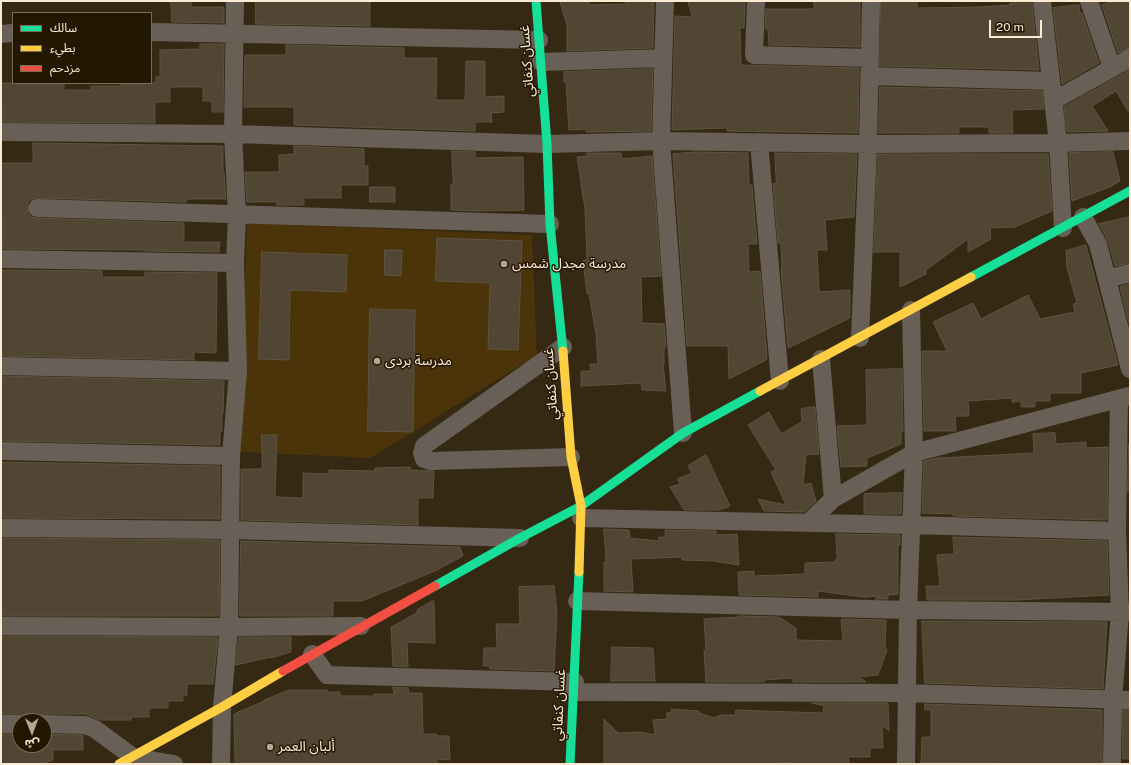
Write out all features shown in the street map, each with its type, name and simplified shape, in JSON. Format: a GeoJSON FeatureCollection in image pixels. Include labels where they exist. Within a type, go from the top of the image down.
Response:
{"type":"FeatureCollection","features":[{"type":"Feature","properties":{"kind":"street"},"geometry":{"type":"LineString","coordinates":[[221,764],[222,707],[229,627],[231,456],[238,371],[235,263],[237,214],[233,134],[235,1]]}},
{"type":"Feature","properties":{"kind":"street","name":"غسان كنفاتي"},"geometry":{"type":"LineString","coordinates":[[536,1],[547,144],[550,224],[563,347],[571,457],[581,512],[575,687],[570,764]]}},
{"type":"Feature","properties":{"kind":"street"},"geometry":{"type":"LineString","coordinates":[[665,1],[661,142],[683,433]]}},
{"type":"Feature","properties":{"kind":"street"},"geometry":{"type":"LineString","coordinates":[[756,1],[754,55],[869,58]]}},
{"type":"Feature","properties":{"kind":"street"},"geometry":{"type":"LineString","coordinates":[[860,338],[868,144],[871,1]]}},
{"type":"Feature","properties":{"kind":"street"},"geometry":{"type":"LineString","coordinates":[[1042,1],[1058,143],[1063,228]]}},
{"type":"Feature","properties":{"kind":"street"},"geometry":{"type":"LineString","coordinates":[[1088,1],[1112,68]]}},
{"type":"Feature","properties":{"kind":"street"},"geometry":{"type":"LineString","coordinates":[[152,32],[539,40]]}},
{"type":"Feature","properties":{"kind":"street"},"geometry":{"type":"LineString","coordinates":[[1,34],[12,33]]}},
{"type":"Feature","properties":{"kind":"street"},"geometry":{"type":"LineString","coordinates":[[541,62],[663,58]]}},
{"type":"Feature","properties":{"kind":"street"},"geometry":{"type":"LineString","coordinates":[[1053,101],[1130,58]]}},
{"type":"Feature","properties":{"kind":"street"},"geometry":{"type":"LineString","coordinates":[[869,76],[1051,81]]}},
{"type":"Feature","properties":{"kind":"street"},"geometry":{"type":"LineString","coordinates":[[1,132],[233,134],[547,144],[661,142],[868,144],[1130,141]]}},
{"type":"Feature","properties":{"kind":"street"},"geometry":{"type":"LineString","coordinates":[[759,142],[780,381]]}},
{"type":"Feature","properties":{"kind":"street"},"geometry":{"type":"LineString","coordinates":[[126,760],[222,707],[361,626],[520,538],[581,512],[683,433],[1130,191]]}},
{"type":"Feature","properties":{"kind":"street"},"geometry":{"type":"LineString","coordinates":[[38,208],[550,224]]}},
{"type":"Feature","properties":{"kind":"street"},"geometry":{"type":"LineString","coordinates":[[1083,217],[1098,244],[1130,369]]}},
{"type":"Feature","properties":{"kind":"street"},"geometry":{"type":"LineString","coordinates":[[1,259],[235,263]]}},
{"type":"Feature","properties":{"kind":"street"},"geometry":{"type":"LineString","coordinates":[[1108,279],[1130,273]]}},
{"type":"Feature","properties":{"kind":"street"},"geometry":{"type":"LineString","coordinates":[[906,764],[908,610],[914,453],[911,310]]}},
{"type":"Feature","properties":{"kind":"street"},"geometry":{"type":"LineString","coordinates":[[563,347],[424,446],[422,453],[424,459],[430,461],[571,457]]}},
{"type":"Feature","properties":{"kind":"street"},"geometry":{"type":"LineString","coordinates":[[821,359],[833,499]]}},
{"type":"Feature","properties":{"kind":"street"},"geometry":{"type":"LineString","coordinates":[[1,366],[238,371]]}},
{"type":"Feature","properties":{"kind":"street"},"geometry":{"type":"LineString","coordinates":[[809,522],[833,499],[914,453],[1124,397],[1124,449],[1117,531],[1125,612],[1121,700],[1112,764]]}},
{"type":"Feature","properties":{"kind":"street"},"geometry":{"type":"LineString","coordinates":[[1,451],[231,456]]}},
{"type":"Feature","properties":{"kind":"street"},"geometry":{"type":"LineString","coordinates":[[581,512],[809,522],[1117,531]]}},
{"type":"Feature","properties":{"kind":"street"},"geometry":{"type":"LineString","coordinates":[[1,528],[231,530],[520,538]]}},
{"type":"Feature","properties":{"kind":"street"},"geometry":{"type":"LineString","coordinates":[[577,601],[908,610],[1125,612]]}},
{"type":"Feature","properties":{"kind":"street"},"geometry":{"type":"LineString","coordinates":[[1,626],[361,626]]}},
{"type":"Feature","properties":{"kind":"street"},"geometry":{"type":"LineString","coordinates":[[312,654],[327,675],[575,687],[906,693],[1121,700]]}},
{"type":"Feature","properties":{"kind":"street"},"geometry":{"type":"LineString","coordinates":[[1,724],[12,724]]}},
{"type":"Feature","properties":{"kind":"street"},"geometry":{"type":"LineString","coordinates":[[52,724],[85,725],[95,729],[126,760],[174,764]]}},
{"type":"Feature","properties":{"kind":"shaded area"},"geometry":{"type":"Polygon","coordinates":[[[247,223],[532,235],[537,355],[371,458],[239,452],[247,223]]]}},
{"type":"Feature","properties":{"kind":"building"},"geometry":{"type":"Polygon","coordinates":[[[171,1],[191,1],[191,7],[224,7],[224,23],[172,22],[171,1]]]}},
{"type":"Feature","properties":{"kind":"building"},"geometry":{"type":"Polygon","coordinates":[[[256,1],[370,1],[370,26],[256,24],[256,1]]]}},
{"type":"Feature","properties":{"kind":"building"},"geometry":{"type":"Polygon","coordinates":[[[560,1],[589,1],[589,5],[626,4],[626,1],[654,1],[653,48],[567,51],[567,25],[560,1]]]}},
{"type":"Feature","properties":{"kind":"building"},"geometry":{"type":"Polygon","coordinates":[[[688,1],[745,1],[744,28],[740,28],[741,65],[859,68],[858,133],[727,131],[727,128],[672,130],[675,16],[692,17],[688,1]]]}},
{"type":"Feature","properties":{"kind":"building"},"geometry":{"type":"Polygon","coordinates":[[[814,1],[860,1],[860,47],[769,45],[768,29],[765,29],[766,9],[814,9],[814,1]]]}},
{"type":"Feature","properties":{"kind":"building"},"geometry":{"type":"Polygon","coordinates":[[[881,1],[917,1],[917,8],[979,7],[1010,5],[1010,3],[1032,3],[1039,70],[880,66],[881,1]]]}},
{"type":"Feature","properties":{"kind":"building"},"geometry":{"type":"Polygon","coordinates":[[[1114,1],[1130,1],[1130,48],[1118,53],[1102,5],[1114,1]]]}},
{"type":"Feature","properties":{"kind":"building"},"geometry":{"type":"Polygon","coordinates":[[[1079,5],[1080,13],[1082,13],[1099,63],[1062,84],[1053,8],[1079,5]]]}},
{"type":"Feature","properties":{"kind":"building"},"geometry":{"type":"Polygon","coordinates":[[[200,44],[224,44],[223,112],[212,112],[212,101],[203,101],[203,87],[170,87],[170,102],[155,102],[155,123],[2,122],[1,83],[64,84],[64,90],[91,90],[91,86],[152,84],[156,83],[156,77],[160,77],[160,50],[200,49],[200,44]]]}},
{"type":"Feature","properties":{"kind":"building"},"geometry":{"type":"Polygon","coordinates":[[[286,45],[404,48],[404,58],[437,58],[436,100],[465,100],[466,61],[485,61],[485,97],[504,96],[504,112],[491,113],[492,122],[475,122],[475,131],[294,125],[294,107],[244,107],[245,55],[286,55],[286,45]]]}},
{"type":"Feature","properties":{"kind":"building"},"geometry":{"type":"Polygon","coordinates":[[[653,69],[651,131],[586,132],[586,129],[569,130],[564,72],[653,69]]]}},
{"type":"Feature","properties":{"kind":"building"},"geometry":{"type":"Polygon","coordinates":[[[1130,70],[1130,114],[1116,91],[1092,106],[1108,131],[1067,132],[1064,107],[1130,70]]]}},
{"type":"Feature","properties":{"kind":"building"},"geometry":{"type":"Polygon","coordinates":[[[880,87],[1042,91],[1044,109],[1012,110],[1013,133],[989,133],[989,127],[959,127],[959,133],[879,133],[880,87]]]}},
{"type":"Feature","properties":{"kind":"building"},"geometry":{"type":"Polygon","coordinates":[[[33,143],[223,146],[223,173],[226,199],[186,199],[186,202],[37,198],[28,202],[27,208],[31,217],[37,218],[184,223],[184,242],[220,242],[219,252],[2,249],[1,163],[33,163],[33,143]]]}},
{"type":"Feature","properties":{"kind":"building"},"geometry":{"type":"Polygon","coordinates":[[[294,146],[364,149],[364,166],[368,166],[368,185],[341,185],[341,198],[304,198],[304,205],[277,205],[277,202],[247,202],[245,172],[279,172],[279,155],[294,154],[294,146]]]}},
{"type":"Feature","properties":{"kind":"building"},"geometry":{"type":"Polygon","coordinates":[[[452,151],[475,152],[475,158],[523,157],[524,210],[451,210],[451,185],[453,185],[452,151]]]}},
{"type":"Feature","properties":{"kind":"building"},"geometry":{"type":"Polygon","coordinates":[[[696,152],[748,153],[749,185],[752,185],[757,244],[748,244],[749,272],[760,271],[767,357],[766,360],[729,379],[728,346],[687,346],[673,154],[696,152]]]}},
{"type":"Feature","properties":{"kind":"building"},"geometry":{"type":"Polygon","coordinates":[[[1113,152],[1120,181],[1110,187],[1072,201],[1069,153],[1113,152]]]}},
{"type":"Feature","properties":{"kind":"building"},"geometry":{"type":"Polygon","coordinates":[[[587,153],[621,153],[622,159],[652,156],[661,276],[641,277],[642,323],[664,324],[666,347],[664,347],[663,364],[666,391],[642,390],[641,383],[581,386],[581,371],[591,371],[590,364],[598,364],[596,334],[589,293],[587,294],[583,261],[587,259],[585,209],[577,157],[587,156],[587,153]]]}},
{"type":"Feature","properties":{"kind":"building"},"geometry":{"type":"Polygon","coordinates":[[[775,153],[857,154],[854,217],[825,220],[827,250],[817,250],[819,292],[850,290],[850,318],[788,348],[781,270],[781,243],[778,243],[773,184],[776,183],[775,153]]]}},
{"type":"Feature","properties":{"kind":"building"},"geometry":{"type":"Polygon","coordinates":[[[878,154],[1048,154],[1052,211],[1015,227],[990,228],[991,239],[968,252],[968,239],[926,270],[926,274],[900,287],[900,252],[874,252],[878,154]]]}},
{"type":"Feature","properties":{"kind":"building"},"geometry":{"type":"Polygon","coordinates":[[[370,187],[395,187],[395,202],[370,202],[370,187]]]}},
{"type":"Feature","properties":{"kind":"building"},"geometry":{"type":"Polygon","coordinates":[[[1130,217],[1130,263],[1115,266],[1108,241],[1099,224],[1130,217]]]}},
{"type":"Feature","properties":{"kind":"building"},"geometry":{"type":"Polygon","coordinates":[[[437,238],[522,241],[518,350],[488,349],[490,283],[436,281],[437,238]]]}},
{"type":"Feature","properties":{"kind":"building"},"geometry":{"type":"Polygon","coordinates":[[[1086,245],[1118,365],[1081,373],[1081,393],[1050,393],[1050,401],[1035,401],[1035,407],[1021,407],[1021,401],[1012,402],[1012,398],[968,401],[969,416],[955,416],[956,431],[924,431],[922,351],[947,351],[933,322],[973,303],[981,319],[1028,295],[1040,319],[1075,312],[1073,304],[1077,303],[1067,268],[1066,251],[1086,245]]]}},
{"type":"Feature","properties":{"kind":"building"},"geometry":{"type":"Polygon","coordinates":[[[385,250],[402,250],[401,276],[385,275],[385,250]]]}},
{"type":"Feature","properties":{"kind":"building"},"geometry":{"type":"Polygon","coordinates":[[[262,252],[347,255],[346,292],[290,290],[289,360],[259,359],[262,252]]]}},
{"type":"Feature","properties":{"kind":"building"},"geometry":{"type":"Polygon","coordinates":[[[1,270],[102,271],[102,277],[145,277],[145,272],[217,273],[216,353],[194,352],[194,360],[1,356],[1,270]]]}},
{"type":"Feature","properties":{"kind":"building"},"geometry":{"type":"Polygon","coordinates":[[[1130,284],[1130,327],[1120,287],[1130,284]]]}},
{"type":"Feature","properties":{"kind":"building"},"geometry":{"type":"Polygon","coordinates":[[[370,309],[415,310],[413,432],[368,431],[370,309]]]}},
{"type":"Feature","properties":{"kind":"building"},"geometry":{"type":"Polygon","coordinates":[[[902,369],[903,432],[901,432],[901,444],[867,458],[867,466],[841,467],[837,426],[867,425],[866,370],[902,369]]]}},
{"type":"Feature","properties":{"kind":"building"},"geometry":{"type":"Polygon","coordinates":[[[1,376],[224,381],[220,445],[1,441],[1,376]]]}},
{"type":"Feature","properties":{"kind":"building"},"geometry":{"type":"Polygon","coordinates":[[[815,407],[819,454],[806,455],[803,485],[811,483],[816,501],[804,512],[764,511],[758,499],[786,505],[771,472],[776,470],[748,425],[769,412],[781,434],[802,422],[801,409],[815,407]]]}},
{"type":"Feature","properties":{"kind":"building"},"geometry":{"type":"Polygon","coordinates":[[[1055,433],[1056,444],[1086,442],[1086,448],[1108,447],[1107,520],[953,516],[953,514],[922,513],[924,461],[938,458],[1034,453],[1033,434],[1055,433]]]}},
{"type":"Feature","properties":{"kind":"building"},"geometry":{"type":"Polygon","coordinates":[[[262,435],[277,435],[275,497],[303,498],[303,473],[329,474],[329,470],[375,471],[375,468],[410,467],[410,470],[434,471],[433,498],[418,498],[418,525],[241,520],[241,469],[262,469],[262,435]]]}},
{"type":"Feature","properties":{"kind":"building"},"geometry":{"type":"Polygon","coordinates":[[[1129,445],[1130,491],[1128,491],[1129,445]]]}},
{"type":"Feature","properties":{"kind":"building"},"geometry":{"type":"Polygon","coordinates":[[[706,455],[730,506],[719,510],[684,510],[670,487],[680,484],[677,479],[692,473],[688,466],[706,455]]]}},
{"type":"Feature","properties":{"kind":"building"},"geometry":{"type":"Polygon","coordinates":[[[1,462],[220,466],[220,519],[1,518],[1,462]]]}},
{"type":"Feature","properties":{"kind":"building"},"geometry":{"type":"Polygon","coordinates":[[[902,493],[901,514],[864,514],[864,494],[902,493]]]}},
{"type":"Feature","properties":{"kind":"building"},"geometry":{"type":"Polygon","coordinates":[[[604,529],[629,530],[630,538],[658,541],[659,537],[665,537],[665,530],[716,531],[716,535],[737,534],[739,565],[713,561],[682,560],[682,557],[631,559],[633,592],[604,591],[604,562],[606,562],[604,529]]]}},
{"type":"Feature","properties":{"kind":"building"},"geometry":{"type":"Polygon","coordinates":[[[836,534],[900,535],[900,545],[898,545],[898,594],[888,595],[888,599],[875,599],[880,596],[864,597],[818,591],[818,597],[739,595],[738,572],[754,571],[754,576],[805,574],[805,563],[835,562],[837,559],[836,534]]]}},
{"type":"Feature","properties":{"kind":"building"},"geometry":{"type":"Polygon","coordinates":[[[953,537],[1107,541],[1109,595],[1017,600],[927,600],[926,586],[940,586],[937,555],[954,554],[953,537]]]}},
{"type":"Feature","properties":{"kind":"building"},"geometry":{"type":"Polygon","coordinates":[[[1,538],[220,540],[219,616],[1,616],[1,538]]]}},
{"type":"Feature","properties":{"kind":"building"},"geometry":{"type":"Polygon","coordinates":[[[241,541],[460,547],[463,556],[437,570],[362,601],[333,601],[333,616],[240,616],[241,541]]]}},
{"type":"Feature","properties":{"kind":"building"},"geometry":{"type":"Polygon","coordinates":[[[554,586],[557,613],[554,671],[490,669],[489,666],[483,666],[484,648],[497,648],[496,624],[520,624],[519,587],[554,586]]]}},
{"type":"Feature","properties":{"kind":"building"},"geometry":{"type":"Polygon","coordinates":[[[434,601],[435,643],[407,642],[408,667],[393,666],[391,627],[417,613],[417,610],[434,601]]]}},
{"type":"Feature","properties":{"kind":"building"},"geometry":{"type":"Polygon","coordinates":[[[739,616],[779,617],[796,628],[796,640],[843,641],[841,620],[843,619],[886,620],[885,647],[887,650],[878,675],[859,677],[866,682],[793,682],[793,678],[764,680],[764,682],[706,682],[704,619],[739,616]]]}},
{"type":"Feature","properties":{"kind":"building"},"geometry":{"type":"Polygon","coordinates":[[[922,621],[1107,622],[1103,689],[925,683],[922,621]]]}},
{"type":"Feature","properties":{"kind":"building"},"geometry":{"type":"Polygon","coordinates":[[[1,636],[218,637],[213,684],[187,684],[187,695],[183,695],[183,701],[168,701],[168,708],[149,708],[149,717],[131,717],[131,720],[100,720],[85,714],[1,714],[1,636]]]}},
{"type":"Feature","properties":{"kind":"building"},"geometry":{"type":"Polygon","coordinates":[[[239,637],[291,637],[291,652],[271,658],[236,665],[239,637]]]}},
{"type":"Feature","properties":{"kind":"building"},"geometry":{"type":"Polygon","coordinates":[[[612,647],[653,648],[655,681],[611,681],[612,647]]]}},
{"type":"Feature","properties":{"kind":"building"},"geometry":{"type":"Polygon","coordinates":[[[393,687],[408,688],[409,693],[422,693],[423,734],[449,736],[450,760],[437,759],[437,764],[235,763],[234,714],[289,690],[327,690],[327,692],[340,692],[340,696],[374,696],[374,694],[394,694],[393,687]]]}},
{"type":"Feature","properties":{"kind":"building"},"geometry":{"type":"Polygon","coordinates":[[[812,703],[888,703],[889,731],[882,725],[883,748],[870,748],[870,757],[848,757],[849,764],[604,764],[604,719],[618,733],[640,732],[655,735],[653,720],[667,719],[667,713],[672,712],[671,709],[699,711],[699,713],[714,718],[721,715],[735,715],[736,710],[823,713],[824,706],[812,703]]]}},
{"type":"Feature","properties":{"kind":"building"},"geometry":{"type":"Polygon","coordinates":[[[925,704],[1102,710],[1102,764],[921,763],[922,737],[931,737],[931,710],[925,710],[925,704]]]}},
{"type":"Feature","properties":{"kind":"building"},"geometry":{"type":"Polygon","coordinates":[[[1123,710],[1130,710],[1130,759],[1123,759],[1123,710]]]}},
{"type":"Feature","properties":{"kind":"building"},"geometry":{"type":"Polygon","coordinates":[[[1,734],[12,734],[12,753],[52,753],[52,734],[83,735],[83,750],[53,750],[53,760],[42,764],[1,764],[1,734]]]}},
{"type":"Feature","properties":{"kind":"traffic: fast"},"geometry":{"type":"LineString","coordinates":[[536,1],[547,144],[550,224],[563,351]]}},
{"type":"Feature","properties":{"kind":"traffic: fast"},"geometry":{"type":"LineString","coordinates":[[971,277],[1130,191]]}},
{"type":"Feature","properties":{"kind":"traffic: fast"},"geometry":{"type":"LineString","coordinates":[[435,586],[520,538],[581,506],[683,433],[760,391]]}},
{"type":"Feature","properties":{"kind":"traffic: fast"},"geometry":{"type":"LineString","coordinates":[[570,764],[579,572]]}},
{"type":"Feature","properties":{"kind":"traffic: slow"},"geometry":{"type":"LineString","coordinates":[[760,391],[971,277]]}},
{"type":"Feature","properties":{"kind":"traffic: slow"},"geometry":{"type":"LineString","coordinates":[[563,351],[571,457],[581,506],[579,572]]}},
{"type":"Feature","properties":{"kind":"traffic: slow"},"geometry":{"type":"LineString","coordinates":[[119,764],[222,707],[283,671]]}},
{"type":"Feature","properties":{"kind":"traffic: jam"},"geometry":{"type":"LineString","coordinates":[[283,671],[435,586]]}},
{"type":"Feature","properties":{"kind":"place","name":"مدرسة مجدل شمس"},"geometry":{"type":"Point","coordinates":[504,264]}},
{"type":"Feature","properties":{"kind":"place","name":"مدرسة بردى"},"geometry":{"type":"Point","coordinates":[377,361]}},
{"type":"Feature","properties":{"kind":"place","name":"ألبان العمر"},"geometry":{"type":"Point","coordinates":[270,747]}}]}
